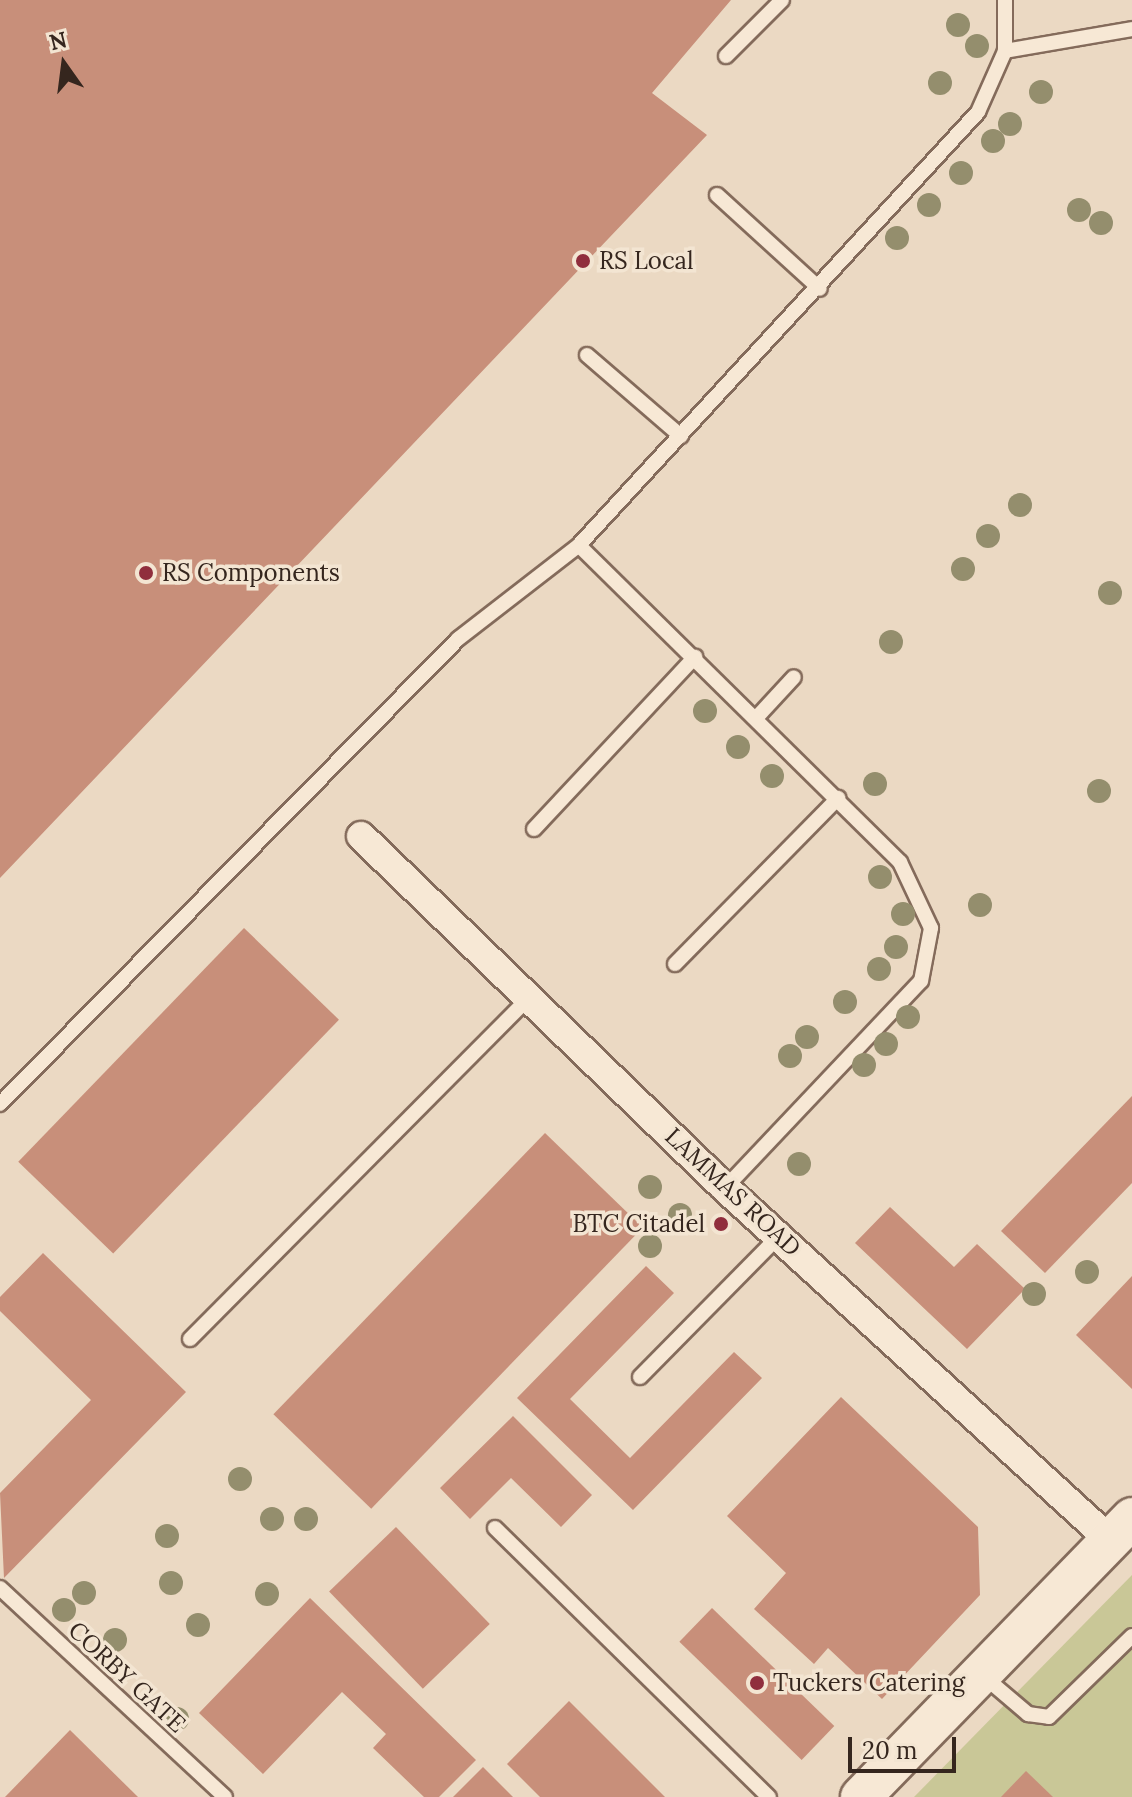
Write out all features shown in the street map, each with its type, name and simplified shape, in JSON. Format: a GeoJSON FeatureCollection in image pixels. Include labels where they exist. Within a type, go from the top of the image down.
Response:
{"type":"FeatureCollection","features":[{"type":"Feature","properties":{"kind":"street","name":"LAMMAS ROAD"},"geometry":{"type":"LineString","coordinates":[[361,836],[531,995],[725,1188],[1121,1530]]}},
{"type":"Feature","properties":{"kind":"street"},"geometry":{"type":"LineString","coordinates":[[861,1797],[1121,1530]]}},
{"type":"Feature","properties":{"kind":"lane"},"geometry":{"type":"LineString","coordinates":[[726,56],[782,0]]}},
{"type":"Feature","properties":{"kind":"lane"},"geometry":{"type":"LineString","coordinates":[[0,1104],[458,639],[579,545],[820,289],[978,112],[1005,51],[1005,0]]}},
{"type":"Feature","properties":{"kind":"lane"},"geometry":{"type":"LineString","coordinates":[[1005,51],[1132,29]]}},
{"type":"Feature","properties":{"kind":"lane"},"geometry":{"type":"LineString","coordinates":[[717,195],[820,289]]}},
{"type":"Feature","properties":{"kind":"lane"},"geometry":{"type":"LineString","coordinates":[[587,355],[681,436]]}},
{"type":"Feature","properties":{"kind":"lane"},"geometry":{"type":"LineString","coordinates":[[579,545],[757,717],[900,862],[931,928],[921,981],[725,1188]]}},
{"type":"Feature","properties":{"kind":"lane"},"geometry":{"type":"LineString","coordinates":[[534,829],[695,657]]}},
{"type":"Feature","properties":{"kind":"lane"},"geometry":{"type":"LineString","coordinates":[[757,717],[794,677]]}},
{"type":"Feature","properties":{"kind":"lane"},"geometry":{"type":"LineString","coordinates":[[675,964],[838,798]]}},
{"type":"Feature","properties":{"kind":"lane"},"geometry":{"type":"LineString","coordinates":[[190,1339],[531,995]]}},
{"type":"Feature","properties":{"kind":"lane"},"geometry":{"type":"LineString","coordinates":[[640,1377],[779,1236]]}},
{"type":"Feature","properties":{"kind":"lane"},"geometry":{"type":"LineString","coordinates":[[495,1528],[769,1797]]}},
{"type":"Feature","properties":{"kind":"lane","name":"CORBY GATE"},"geometry":{"type":"LineString","coordinates":[[0,1588],[225,1797]]}},
{"type":"Feature","properties":{"kind":"lane"},"geometry":{"type":"LineString","coordinates":[[981,1674],[1028,1714],[1049,1717],[1132,1636]]}},
{"type":"Feature","properties":{"kind":"shaded area"},"geometry":{"type":"Polygon","coordinates":[[[1132,1575],[1132,1797],[914,1797],[1132,1575]]]}},
{"type":"Feature","properties":{"kind":"building","name":"RS Components"},"geometry":{"type":"Polygon","coordinates":[[[0,0],[731,0],[652,93],[707,135],[0,878],[0,0]]]}},
{"type":"Feature","properties":{"kind":"building"},"geometry":{"type":"Polygon","coordinates":[[[244,928],[339,1020],[113,1253],[18,1162],[244,928]]]}},
{"type":"Feature","properties":{"kind":"building"},"geometry":{"type":"Polygon","coordinates":[[[1132,1096],[1132,1183],[1045,1273],[1001,1231],[1132,1096]]]}},
{"type":"Feature","properties":{"kind":"building"},"geometry":{"type":"Polygon","coordinates":[[[545,1133],[643,1227],[371,1509],[273,1414],[545,1133]]]}},
{"type":"Feature","properties":{"kind":"building"},"geometry":{"type":"Polygon","coordinates":[[[890,1207],[954,1267],[977,1244],[1025,1289],[967,1349],[855,1243],[890,1207]]]}},
{"type":"Feature","properties":{"kind":"building"},"geometry":{"type":"Polygon","coordinates":[[[43,1253],[186,1392],[4,1578],[0,1493],[91,1400],[0,1311],[0,1297],[43,1253]]]}},
{"type":"Feature","properties":{"kind":"building"},"geometry":{"type":"Polygon","coordinates":[[[646,1266],[674,1293],[570,1399],[630,1458],[734,1352],[762,1378],[633,1510],[517,1398],[646,1266]]]}},
{"type":"Feature","properties":{"kind":"building"},"geometry":{"type":"Polygon","coordinates":[[[1132,1276],[1132,1389],[1076,1335],[1132,1276]]]}},
{"type":"Feature","properties":{"kind":"building"},"geometry":{"type":"Polygon","coordinates":[[[841,1397],[978,1527],[980,1595],[882,1699],[828,1648],[814,1664],[754,1609],[786,1573],[727,1516],[841,1397]]]}},
{"type":"Feature","properties":{"kind":"building"},"geometry":{"type":"Polygon","coordinates":[[[513,1416],[592,1495],[561,1527],[511,1478],[470,1519],[440,1488],[513,1416]]]}},
{"type":"Feature","properties":{"kind":"building"},"geometry":{"type":"Polygon","coordinates":[[[396,1527],[490,1624],[423,1689],[329,1592],[396,1527]]]}},
{"type":"Feature","properties":{"kind":"building"},"geometry":{"type":"Polygon","coordinates":[[[310,1598],[476,1760],[439,1797],[424,1797],[373,1748],[386,1734],[342,1692],[263,1774],[199,1713],[310,1598]]]}},
{"type":"Feature","properties":{"kind":"building","name":"Tuckers Catering"},"geometry":{"type":"Polygon","coordinates":[[[712,1608],[834,1726],[802,1760],[679,1642],[712,1608]]]}},
{"type":"Feature","properties":{"kind":"building"},"geometry":{"type":"Polygon","coordinates":[[[569,1701],[665,1797],[540,1797],[507,1764],[569,1701]]]}},
{"type":"Feature","properties":{"kind":"building"},"geometry":{"type":"Polygon","coordinates":[[[70,1730],[138,1797],[5,1797],[70,1730]]]}},
{"type":"Feature","properties":{"kind":"building"},"geometry":{"type":"Polygon","coordinates":[[[483,1767],[513,1797],[453,1797],[483,1767]]]}},
{"type":"Feature","properties":{"kind":"building"},"geometry":{"type":"Polygon","coordinates":[[[1026,1771],[1053,1797],[1001,1797],[1026,1771]]]}},
{"type":"Feature","properties":{"kind":"place","name":"RS Local"},"geometry":{"type":"Point","coordinates":[583,261]}},
{"type":"Feature","properties":{"kind":"place","name":"RS Components"},"geometry":{"type":"Point","coordinates":[146,573]}},
{"type":"Feature","properties":{"kind":"place","name":"BTC Citadel"},"geometry":{"type":"Point","coordinates":[721,1224]}},
{"type":"Feature","properties":{"kind":"place","name":"Tuckers Catering"},"geometry":{"type":"Point","coordinates":[757,1683]}}]}
